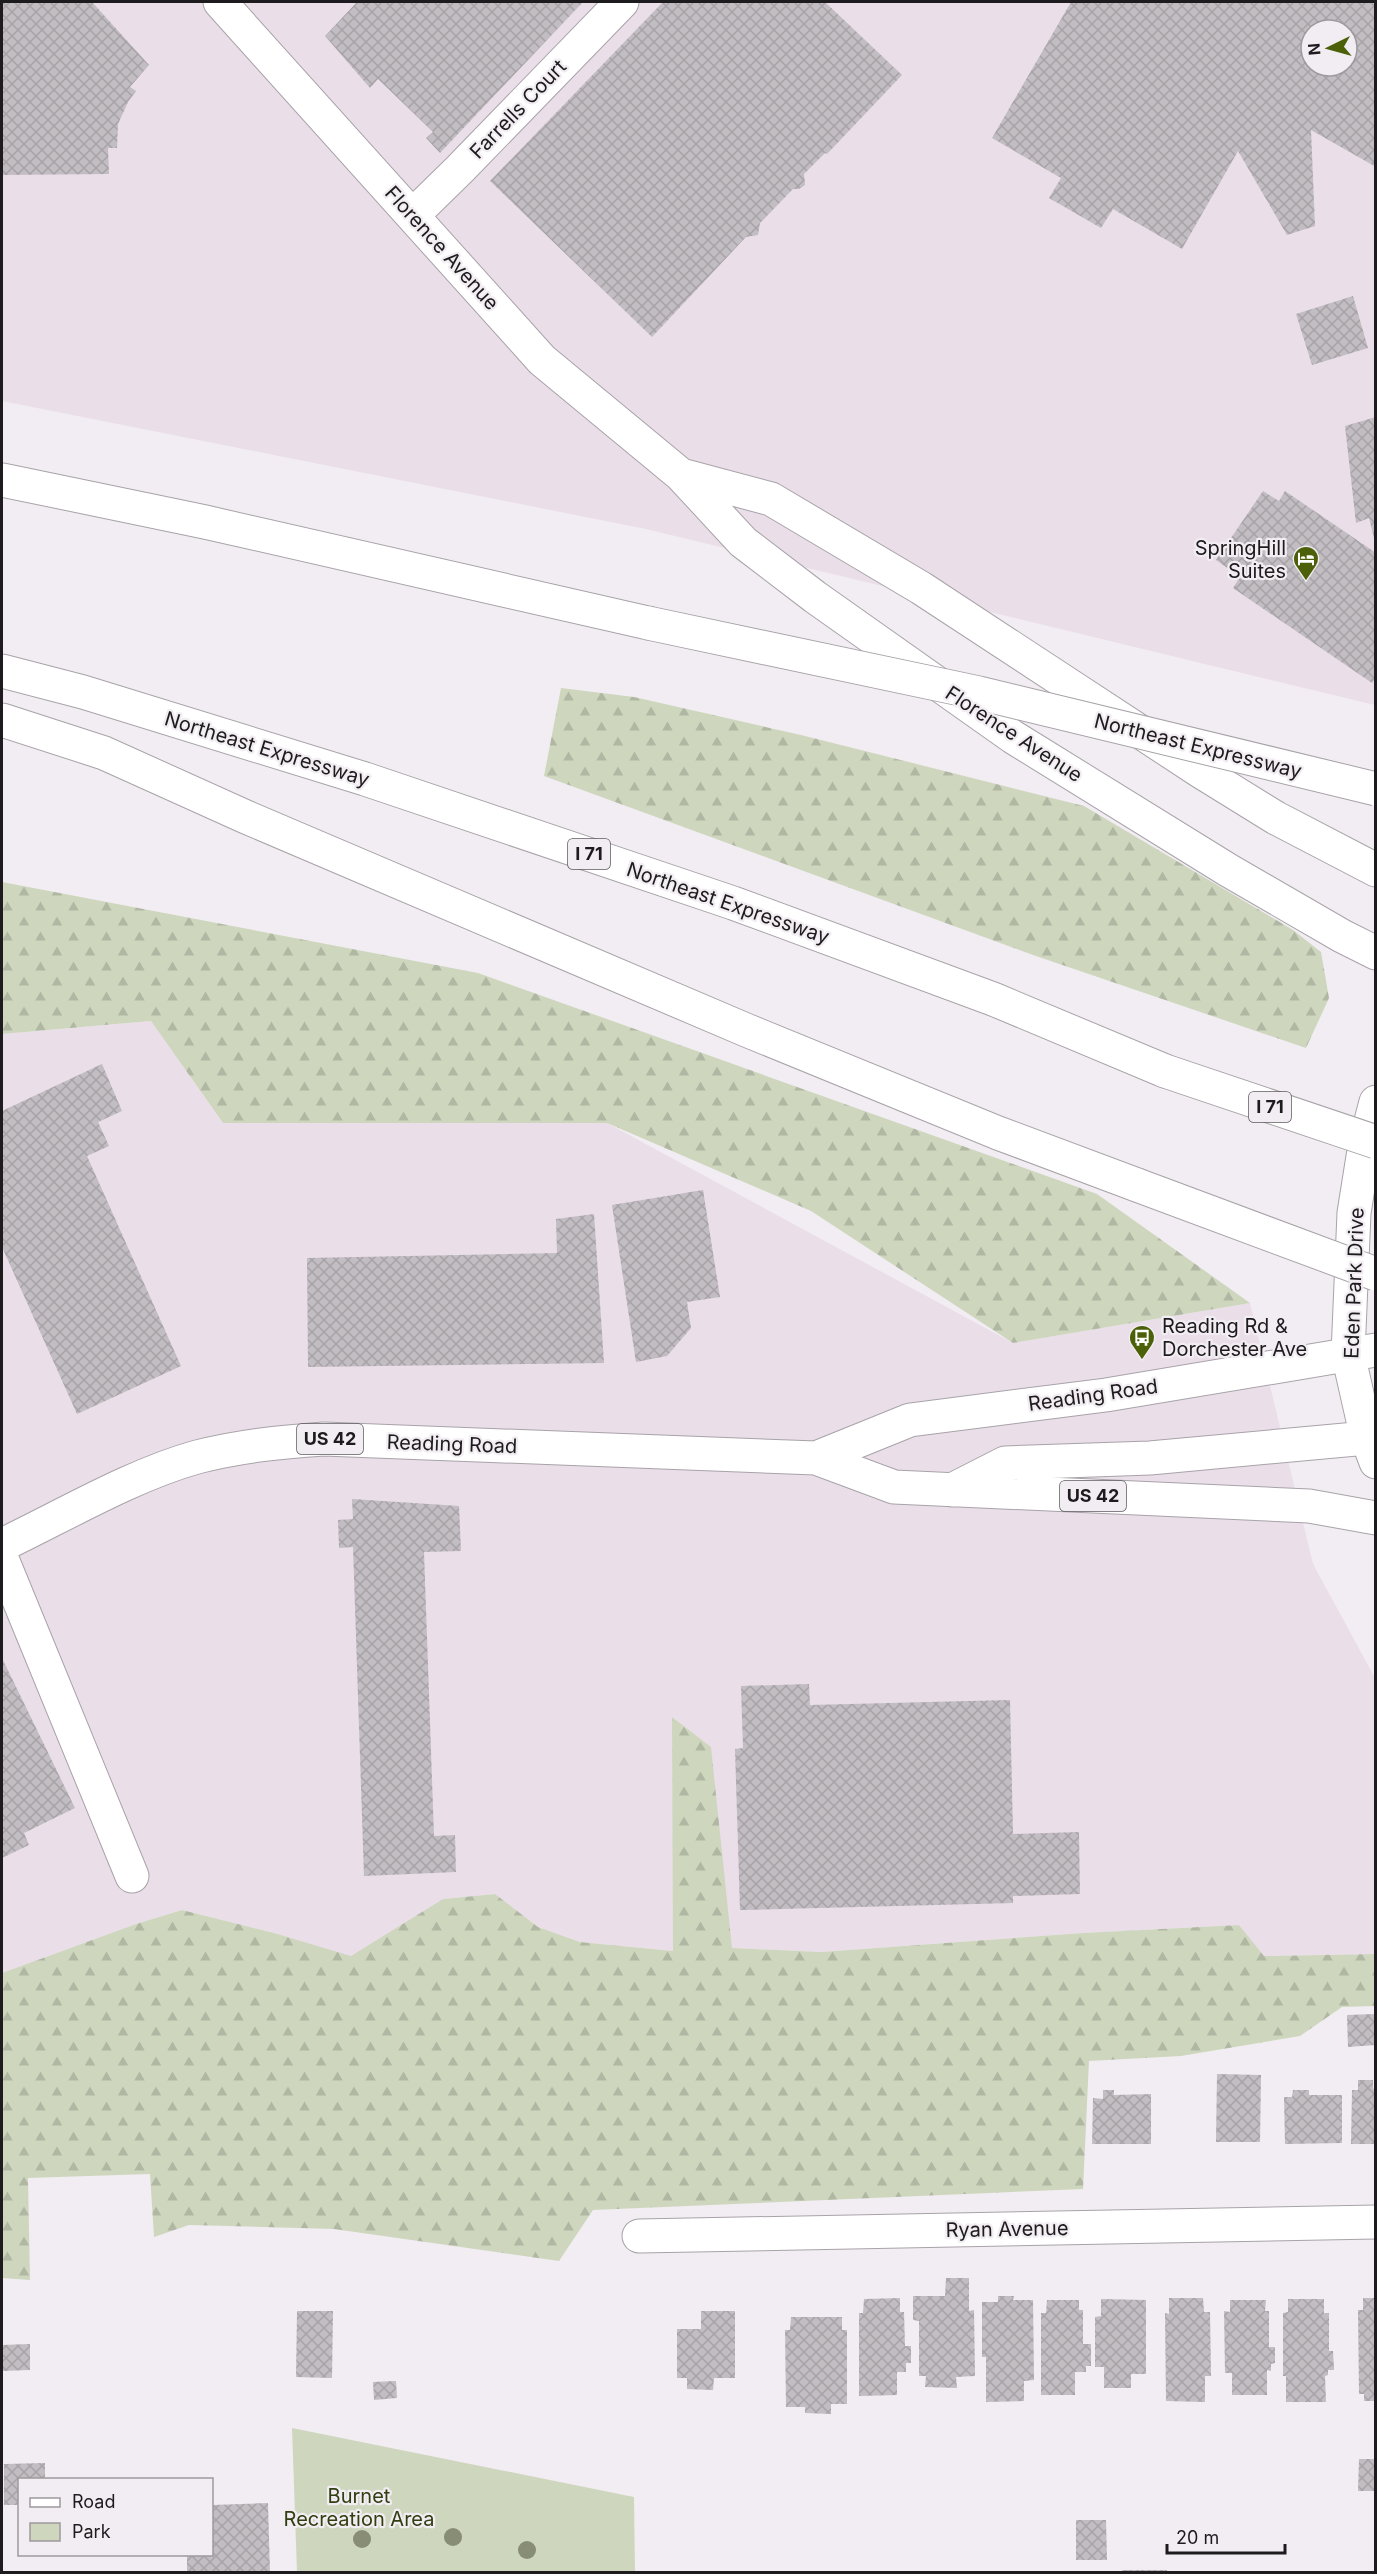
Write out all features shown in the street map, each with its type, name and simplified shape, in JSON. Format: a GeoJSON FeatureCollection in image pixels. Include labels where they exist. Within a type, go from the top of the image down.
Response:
{"type":"FeatureCollection","features":[{"type":"Feature","properties":{"kind":"main road","name":"Florence Avenue"},"geometry":{"type":"LineString","coordinates":[[220,2],[542,360],[601,412],[681,475],[743,542],[815,597],[1013,737],[1228,870],[1342,936],[1376,953]]}},
{"type":"Feature","properties":{"kind":"main road","name":"Farrells Court"},"geometry":{"type":"LineString","coordinates":[[413,215],[622,2]]}},
{"type":"Feature","properties":{"kind":"main road","name":"Florence Avenue"},"geometry":{"type":"LineString","coordinates":[[681,475],[771,499],[921,588],[1276,819],[1376,870]]}},
{"type":"Feature","properties":{"kind":"main road","name":"Northeast Expressway"},"geometry":{"type":"LineString","coordinates":[[2,480],[205,522],[648,623],[979,693],[1376,789]]}},
{"type":"Feature","properties":{"kind":"main road","name":"Northeast Expressway"},"geometry":{"type":"LineString","coordinates":[[2,671],[83,692],[354,775],[722,899],[993,999],[1166,1071],[1376,1142]]}},
{"type":"Feature","properties":{"kind":"main road"},"geometry":{"type":"LineString","coordinates":[[2,720],[104,753],[256,822],[746,1030],[998,1133],[1376,1274]]}},
{"type":"Feature","properties":{"kind":"main road","name":"Eden Park Drive"},"geometry":{"type":"LineString","coordinates":[[1373,1446],[1362,1352],[1354,1212],[1365,1144],[1376,1102]]}},
{"type":"Feature","properties":{"kind":"main road"},"geometry":{"type":"LineString","coordinates":[[1137,1185],[1376,1253]]}},
{"type":"Feature","properties":{"kind":"main road","name":"Reading Road"},"geometry":{"type":"LineString","coordinates":[[816,1458],[910,1420],[1106,1395],[1362,1352]]}},
{"type":"Feature","properties":{"kind":"main road","name":"Reading Road"},"geometry":{"type":"LineString","coordinates":[[2,1545],[145,1476],[197,1458],[269,1443],[324,1439],[816,1458],[894,1487],[1309,1506],[1376,1518]]}},
{"type":"Feature","properties":{"kind":"main road"},"geometry":{"type":"LineString","coordinates":[[951,1490],[1005,1463],[1373,1446]]}},
{"type":"Feature","properties":{"kind":"main road"},"geometry":{"type":"LineString","coordinates":[[2,1559],[132,1876]]}},
{"type":"Feature","properties":{"kind":"main road","name":"Ryan Avenue"},"geometry":{"type":"LineString","coordinates":[[639,2236],[1376,2222]]}},
{"type":"Feature","properties":{"kind":"shaded area"},"geometry":{"type":"Polygon","coordinates":[[[2,2],[1375,2],[1375,705],[646,529],[2,401],[2,2]]]}},
{"type":"Feature","properties":{"kind":"shaded area"},"geometry":{"type":"Polygon","coordinates":[[[151,1021],[223,1123],[607,1123],[1013,1343],[1250,1303],[1313,1564],[1375,1678],[1375,1954],[1263,1956],[1239,1925],[1083,1933],[821,1952],[732,1948],[673,1951],[580,1942],[538,1927],[494,1894],[443,1899],[351,1957],[274,1933],[182,1910],[136,1924],[2,1973],[2,1034],[151,1021]]]}},
{"type":"Feature","properties":{"kind":"green space"},"geometry":{"type":"Polygon","coordinates":[[[561,688],[634,697],[801,735],[1084,806],[1293,930],[1321,952],[1329,998],[1306,1048],[1033,955],[544,776],[561,688]]]}},
{"type":"Feature","properties":{"kind":"green space"},"geometry":{"type":"Polygon","coordinates":[[[2,882],[478,973],[1097,1194],[1250,1303],[1013,1343],[811,1211],[607,1123],[223,1123],[151,1021],[2,1034],[2,882]]]}},
{"type":"Feature","properties":{"kind":"green space"},"geometry":{"type":"Polygon","coordinates":[[[672,1717],[711,1747],[732,1948],[821,1952],[1083,1933],[1239,1925],[1264,1956],[1375,1954],[1375,2006],[1342,2007],[1300,2036],[1181,2056],[1089,2061],[1083,2189],[593,2210],[559,2261],[334,2229],[189,2225],[154,2237],[150,2174],[28,2178],[30,2280],[2,2278],[2,1973],[136,1924],[182,1910],[274,1933],[351,1956],[443,1899],[495,1894],[538,1927],[580,1942],[673,1951],[672,1717]]]}},
{"type":"Feature","properties":{"kind":"green space","name":"Burnet Recreation Area"},"geometry":{"type":"Polygon","coordinates":[[[292,2428],[634,2497],[635,2572],[297,2572],[292,2428]]]}},
{"type":"Feature","properties":{"kind":"building"},"geometry":{"type":"Polygon","coordinates":[[[2,2],[92,2],[149,65],[130,87],[136,91],[118,124],[117,148],[108,148],[109,174],[2,175],[2,2]]]}},
{"type":"Feature","properties":{"kind":"building"},"geometry":{"type":"Polygon","coordinates":[[[357,2],[583,2],[440,153],[426,138],[433,132],[378,79],[370,88],[325,36],[357,2]]]}},
{"type":"Feature","properties":{"kind":"building"},"geometry":{"type":"Polygon","coordinates":[[[663,2],[825,2],[902,75],[827,154],[825,153],[804,174],[805,185],[799,189],[793,189],[760,223],[758,235],[746,237],[652,337],[490,181],[663,2]]]}},
{"type":"Feature","properties":{"kind":"building"},"geometry":{"type":"Polygon","coordinates":[[[1071,2],[1376,2],[1376,167],[1311,130],[1315,226],[1287,235],[1238,151],[1182,249],[1113,209],[1101,228],[1049,198],[1061,178],[992,138],[1071,2]]]}},
{"type":"Feature","properties":{"kind":"building"},"geometry":{"type":"Polygon","coordinates":[[[1353,296],[1368,348],[1312,365],[1296,314],[1353,296]]]}},
{"type":"Feature","properties":{"kind":"building"},"geometry":{"type":"Polygon","coordinates":[[[1376,417],[1375,542],[1369,518],[1356,523],[1345,426],[1376,417]]]}},
{"type":"Feature","properties":{"kind":"building","name":"SpringHill Suites"},"geometry":{"type":"Polygon","coordinates":[[[1263,491],[1279,501],[1285,491],[1376,553],[1376,678],[1372,683],[1233,588],[1240,577],[1216,560],[1263,491]]]}},
{"type":"Feature","properties":{"kind":"building"},"geometry":{"type":"Polygon","coordinates":[[[102,1064],[122,1111],[98,1122],[109,1146],[87,1156],[181,1366],[77,1414],[2,1247],[2,1111],[102,1064]]]}},
{"type":"Feature","properties":{"kind":"building"},"geometry":{"type":"Polygon","coordinates":[[[703,1190],[720,1297],[687,1302],[691,1328],[667,1356],[636,1362],[612,1205],[703,1190]]]}},
{"type":"Feature","properties":{"kind":"building"},"geometry":{"type":"Polygon","coordinates":[[[594,1214],[604,1363],[308,1367],[307,1258],[557,1253],[556,1219],[594,1214]]]}},
{"type":"Feature","properties":{"kind":"building"},"geometry":{"type":"Polygon","coordinates":[[[352,1499],[459,1506],[461,1551],[424,1552],[434,1836],[455,1835],[456,1872],[364,1876],[353,1547],[339,1548],[338,1520],[353,1519],[352,1499]]]}},
{"type":"Feature","properties":{"kind":"building"},"geometry":{"type":"Polygon","coordinates":[[[2,1658],[75,1808],[24,1833],[29,1845],[2,1858],[2,1658]]]}},
{"type":"Feature","properties":{"kind":"building"},"geometry":{"type":"Polygon","coordinates":[[[809,1684],[810,1705],[1010,1700],[1013,1834],[1079,1832],[1080,1894],[1013,1896],[1013,1903],[740,1910],[735,1749],[743,1748],[741,1686],[809,1684]]]}},
{"type":"Feature","properties":{"kind":"building"},"geometry":{"type":"Polygon","coordinates":[[[1376,2014],[1376,2045],[1348,2047],[1347,2015],[1376,2014]]]}},
{"type":"Feature","properties":{"kind":"building"},"geometry":{"type":"Polygon","coordinates":[[[1217,2074],[1261,2075],[1260,2142],[1216,2142],[1217,2074]]]}},
{"type":"Feature","properties":{"kind":"building"},"geometry":{"type":"Polygon","coordinates":[[[1358,2080],[1373,2080],[1373,2089],[1376,2088],[1376,2144],[1351,2144],[1352,2090],[1358,2090],[1358,2080]]]}},
{"type":"Feature","properties":{"kind":"building"},"geometry":{"type":"Polygon","coordinates":[[[1103,2090],[1114,2090],[1114,2095],[1151,2094],[1151,2144],[1092,2144],[1093,2098],[1103,2099],[1103,2090]]]}},
{"type":"Feature","properties":{"kind":"building"},"geometry":{"type":"Polygon","coordinates":[[[1293,2090],[1309,2090],[1309,2095],[1342,2095],[1342,2143],[1285,2144],[1284,2097],[1292,2097],[1293,2090]]]}},
{"type":"Feature","properties":{"kind":"building"},"geometry":{"type":"Polygon","coordinates":[[[946,2278],[969,2278],[969,2311],[974,2310],[975,2376],[956,2377],[957,2388],[925,2387],[926,2376],[919,2376],[919,2321],[913,2320],[913,2296],[945,2296],[946,2278]]]}},
{"type":"Feature","properties":{"kind":"building"},"geometry":{"type":"Polygon","coordinates":[[[998,2296],[1014,2296],[1013,2300],[1033,2300],[1034,2380],[1024,2381],[1024,2401],[986,2402],[986,2357],[982,2357],[982,2302],[998,2302],[998,2296]]]}},
{"type":"Feature","properties":{"kind":"building"},"geometry":{"type":"Polygon","coordinates":[[[900,2298],[900,2312],[904,2312],[905,2346],[911,2346],[911,2363],[906,2363],[906,2372],[897,2372],[897,2395],[859,2396],[859,2313],[863,2313],[864,2299],[900,2298]]]}},
{"type":"Feature","properties":{"kind":"building"},"geometry":{"type":"Polygon","coordinates":[[[1169,2298],[1203,2298],[1204,2312],[1210,2312],[1211,2376],[1205,2376],[1205,2402],[1166,2401],[1165,2313],[1169,2314],[1169,2298]]]}},
{"type":"Feature","properties":{"kind":"building"},"geometry":{"type":"Polygon","coordinates":[[[1363,2298],[1376,2298],[1374,2401],[1364,2401],[1364,2394],[1359,2394],[1358,2310],[1363,2310],[1363,2298]]]}},
{"type":"Feature","properties":{"kind":"building"},"geometry":{"type":"Polygon","coordinates":[[[1101,2299],[1146,2300],[1146,2374],[1131,2374],[1131,2388],[1104,2388],[1104,2367],[1095,2367],[1095,2317],[1101,2316],[1101,2299]]]}},
{"type":"Feature","properties":{"kind":"building"},"geometry":{"type":"Polygon","coordinates":[[[1288,2299],[1324,2299],[1324,2313],[1329,2313],[1329,2351],[1333,2351],[1334,2370],[1328,2370],[1328,2375],[1325,2376],[1326,2402],[1286,2402],[1286,2376],[1283,2376],[1283,2313],[1288,2312],[1288,2299]]]}},
{"type":"Feature","properties":{"kind":"building"},"geometry":{"type":"Polygon","coordinates":[[[1047,2300],[1079,2300],[1079,2310],[1083,2310],[1083,2344],[1091,2344],[1091,2366],[1086,2366],[1086,2372],[1075,2372],[1075,2395],[1041,2395],[1041,2313],[1046,2313],[1047,2300]]]}},
{"type":"Feature","properties":{"kind":"building"},"geometry":{"type":"Polygon","coordinates":[[[1230,2300],[1266,2300],[1265,2311],[1269,2311],[1269,2347],[1275,2347],[1275,2363],[1271,2364],[1271,2371],[1267,2370],[1267,2395],[1232,2395],[1232,2373],[1225,2373],[1224,2311],[1230,2312],[1230,2300]]]}},
{"type":"Feature","properties":{"kind":"building"},"geometry":{"type":"Polygon","coordinates":[[[297,2311],[333,2311],[332,2378],[296,2377],[297,2311]]]}},
{"type":"Feature","properties":{"kind":"building"},"geometry":{"type":"Polygon","coordinates":[[[701,2311],[735,2311],[735,2378],[714,2378],[713,2390],[687,2389],[687,2378],[677,2378],[677,2329],[701,2329],[701,2311]]]}},
{"type":"Feature","properties":{"kind":"building"},"geometry":{"type":"Polygon","coordinates":[[[791,2317],[842,2317],[842,2330],[847,2330],[847,2404],[831,2404],[831,2414],[805,2413],[805,2407],[786,2407],[785,2330],[790,2330],[791,2317]]]}},
{"type":"Feature","properties":{"kind":"building"},"geometry":{"type":"Polygon","coordinates":[[[30,2344],[30,2370],[2,2371],[2,2345],[30,2344]]]}},
{"type":"Feature","properties":{"kind":"building"},"geometry":{"type":"Polygon","coordinates":[[[396,2381],[397,2398],[374,2400],[373,2382],[396,2381]]]}},
{"type":"Feature","properties":{"kind":"building"},"geometry":{"type":"Polygon","coordinates":[[[1359,2459],[1376,2459],[1376,2491],[1358,2491],[1359,2459]]]}},
{"type":"Feature","properties":{"kind":"building"},"geometry":{"type":"Polygon","coordinates":[[[45,2463],[45,2478],[18,2478],[18,2505],[4,2505],[4,2464],[45,2463]]]}},
{"type":"Feature","properties":{"kind":"building"},"geometry":{"type":"Polygon","coordinates":[[[268,2503],[270,2572],[187,2572],[187,2556],[213,2556],[213,2505],[268,2503]]]}},
{"type":"Feature","properties":{"kind":"building"},"geometry":{"type":"Polygon","coordinates":[[[1076,2520],[1106,2520],[1107,2560],[1076,2560],[1076,2520]]]}},
{"type":"Feature","properties":{"kind":"building"},"geometry":{"type":"Polygon","coordinates":[[[1122,2570],[1167,2570],[1167,2572],[1122,2572],[1122,2570]]]}},
{"type":"Feature","properties":{"kind":"place","name":"SpringHill Suites"},"geometry":{"type":"Point","coordinates":[1306,582]}},
{"type":"Feature","properties":{"kind":"place","name":"Reading Rd & Dorchester Ave"},"geometry":{"type":"Point","coordinates":[1142,1361]}}]}
